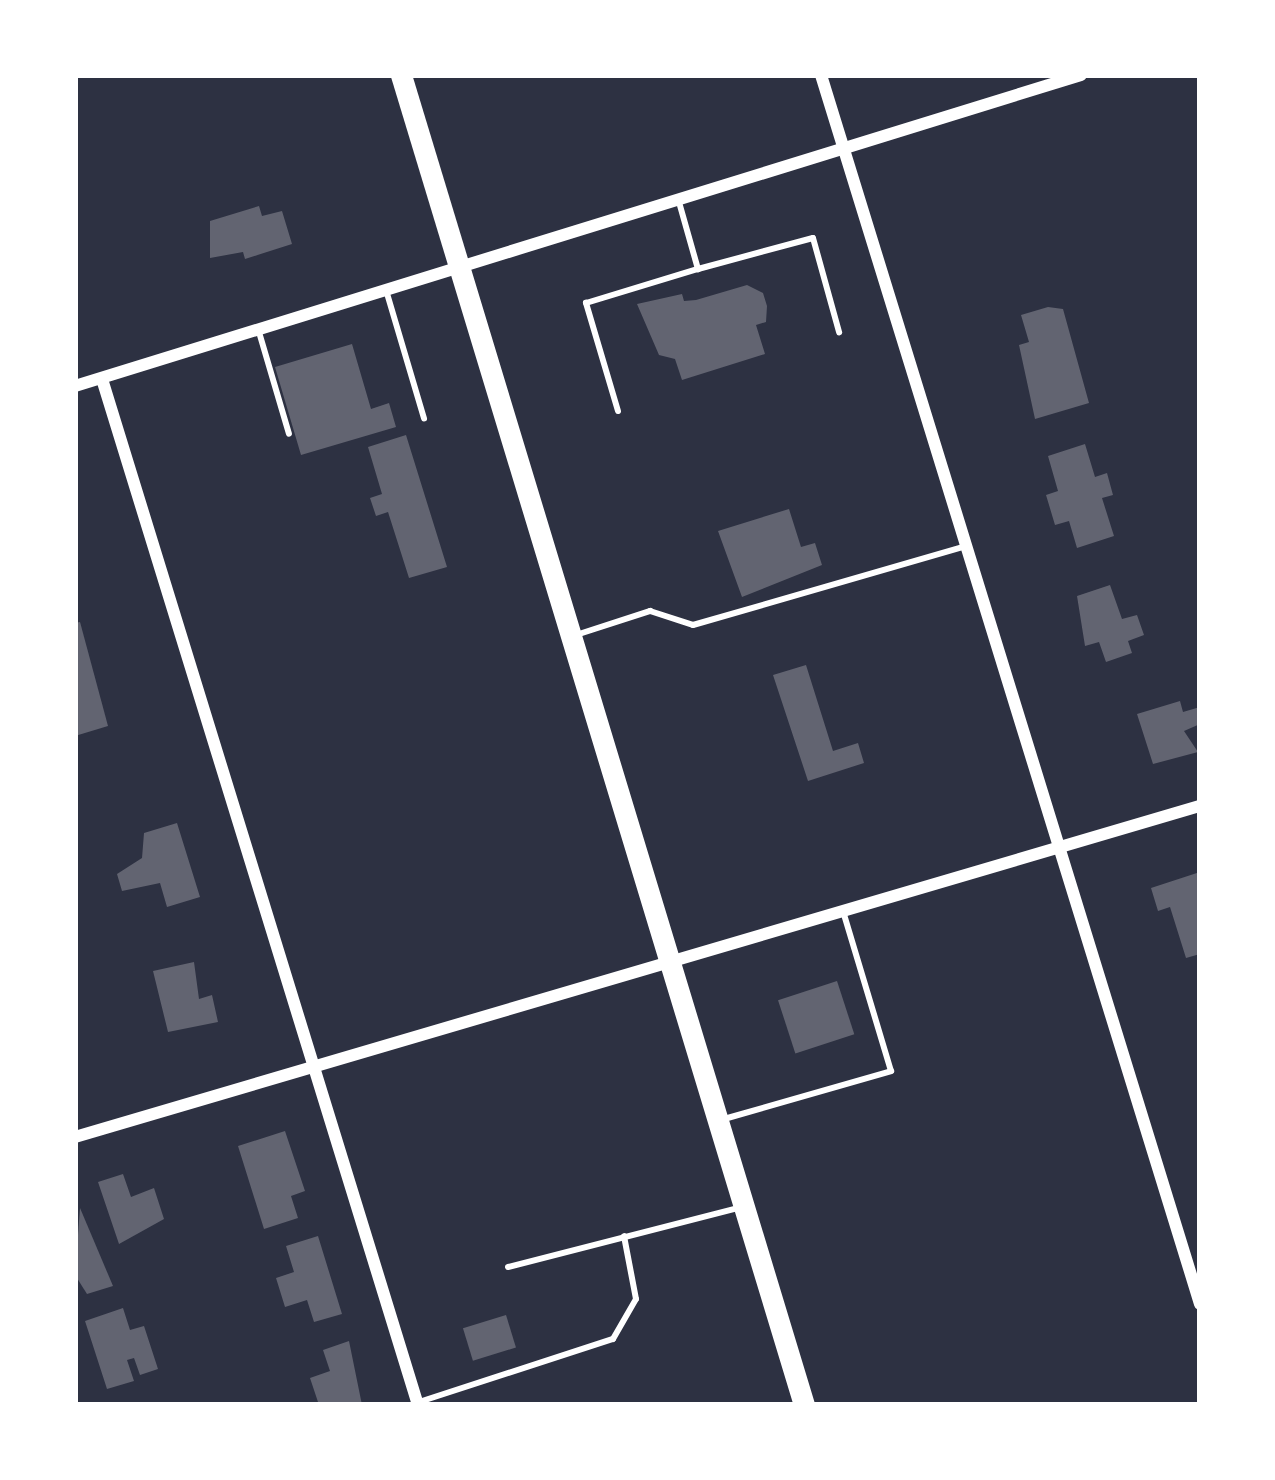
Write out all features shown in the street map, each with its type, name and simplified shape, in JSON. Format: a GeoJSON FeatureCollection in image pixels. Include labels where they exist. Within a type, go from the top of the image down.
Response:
{"type":"FeatureCollection","features":[{"type":"Feature","properties":{"kind":"main road"},"geometry":{"type":"LineString","coordinates":[[401,75],[574,636],[666,962],[805,1405]]}},
{"type":"Feature","properties":{"kind":"street"},"geometry":{"type":"LineString","coordinates":[[820,75],[1200,1304]]}},
{"type":"Feature","properties":{"kind":"street"},"geometry":{"type":"LineString","coordinates":[[75,386],[1082,75]]}},
{"type":"Feature","properties":{"kind":"street"},"geometry":{"type":"LineString","coordinates":[[102,379],[417,1404]]}},
{"type":"Feature","properties":{"kind":"street"},"geometry":{"type":"LineString","coordinates":[[75,1137],[1200,806]]}},
{"type":"Feature","properties":{"kind":"lane"},"geometry":{"type":"LineString","coordinates":[[678,199],[698,269]]}},
{"type":"Feature","properties":{"kind":"lane"},"geometry":{"type":"LineString","coordinates":[[618,411],[586,303],[813,238],[839,332]]}},
{"type":"Feature","properties":{"kind":"lane"},"geometry":{"type":"LineString","coordinates":[[385,287],[424,418]]}},
{"type":"Feature","properties":{"kind":"lane"},"geometry":{"type":"LineString","coordinates":[[258,328],[289,434]]}},
{"type":"Feature","properties":{"kind":"lane"},"geometry":{"type":"LineString","coordinates":[[574,636],[650,611],[693,625],[966,546]]}},
{"type":"Feature","properties":{"kind":"lane"},"geometry":{"type":"LineString","coordinates":[[715,1122],[891,1071],[843,911]]}},
{"type":"Feature","properties":{"kind":"lane"},"geometry":{"type":"LineString","coordinates":[[508,1267],[741,1207]]}},
{"type":"Feature","properties":{"kind":"lane"},"geometry":{"type":"LineString","coordinates":[[417,1404],[613,1339],[636,1299],[623,1236]]}},
{"type":"Feature","properties":{"kind":"building"},"geometry":{"type":"Polygon","coordinates":[[[259,206],[262,216],[282,211],[292,244],[245,259],[243,252],[210,258],[210,221],[259,206]]]}},
{"type":"Feature","properties":{"kind":"building"},"geometry":{"type":"Polygon","coordinates":[[[747,285],[763,293],[767,306],[766,322],[756,325],[765,354],[682,380],[675,359],[659,355],[637,304],[682,294],[684,301],[696,300],[747,285]]]}},
{"type":"Feature","properties":{"kind":"building"},"geometry":{"type":"Polygon","coordinates":[[[1048,307],[1063,309],[1089,403],[1035,419],[1019,345],[1029,342],[1021,315],[1048,307]]]}},
{"type":"Feature","properties":{"kind":"building"},"geometry":{"type":"Polygon","coordinates":[[[352,344],[371,409],[389,403],[396,427],[301,455],[275,367],[352,344]]]}},
{"type":"Feature","properties":{"kind":"building"},"geometry":{"type":"Polygon","coordinates":[[[406,435],[447,567],[409,578],[388,512],[376,516],[370,498],[382,494],[368,447],[406,435]]]}},
{"type":"Feature","properties":{"kind":"building"},"geometry":{"type":"Polygon","coordinates":[[[1085,444],[1095,477],[1107,473],[1113,495],[1102,498],[1114,536],[1077,548],[1069,521],[1055,525],[1046,495],[1058,491],[1048,456],[1085,444]]]}},
{"type":"Feature","properties":{"kind":"building"},"geometry":{"type":"Polygon","coordinates":[[[789,509],[801,547],[815,543],[822,565],[742,597],[718,531],[789,509]]]}},
{"type":"Feature","properties":{"kind":"building"},"geometry":{"type":"Polygon","coordinates":[[[1110,585],[1122,619],[1137,615],[1144,635],[1128,641],[1132,653],[1106,662],[1099,642],[1085,646],[1077,596],[1110,585]]]}},
{"type":"Feature","properties":{"kind":"building"},"geometry":{"type":"Polygon","coordinates":[[[80,622],[108,726],[75,736],[75,623],[80,622]]]}},
{"type":"Feature","properties":{"kind":"building"},"geometry":{"type":"Polygon","coordinates":[[[806,665],[833,751],[858,743],[864,763],[808,781],[773,675],[806,665]]]}},
{"type":"Feature","properties":{"kind":"building"},"geometry":{"type":"Polygon","coordinates":[[[1180,701],[1183,712],[1200,707],[1200,724],[1184,731],[1198,752],[1153,764],[1137,714],[1180,701]]]}},
{"type":"Feature","properties":{"kind":"building"},"geometry":{"type":"Polygon","coordinates":[[[177,823],[200,897],[167,907],[160,883],[122,891],[117,874],[142,858],[144,833],[177,823]]]}},
{"type":"Feature","properties":{"kind":"building"},"geometry":{"type":"Polygon","coordinates":[[[1200,872],[1200,954],[1186,958],[1170,907],[1158,911],[1151,888],[1200,872]]]}},
{"type":"Feature","properties":{"kind":"building"},"geometry":{"type":"Polygon","coordinates":[[[194,962],[199,999],[212,995],[218,1022],[168,1032],[153,971],[194,962]]]}},
{"type":"Feature","properties":{"kind":"building"},"geometry":{"type":"Polygon","coordinates":[[[837,981],[854,1034],[795,1053],[778,1000],[837,981]]]}},
{"type":"Feature","properties":{"kind":"building"},"geometry":{"type":"Polygon","coordinates":[[[285,1131],[305,1191],[291,1196],[298,1218],[264,1229],[238,1146],[285,1131]]]}},
{"type":"Feature","properties":{"kind":"building"},"geometry":{"type":"Polygon","coordinates":[[[123,1174],[131,1197],[154,1188],[164,1219],[119,1244],[98,1182],[123,1174]]]}},
{"type":"Feature","properties":{"kind":"building"},"geometry":{"type":"Polygon","coordinates":[[[80,1208],[113,1286],[87,1294],[75,1275],[80,1208]]]}},
{"type":"Feature","properties":{"kind":"building"},"geometry":{"type":"Polygon","coordinates":[[[318,1236],[342,1314],[314,1322],[307,1300],[285,1307],[276,1278],[294,1272],[286,1246],[318,1236]]]}},
{"type":"Feature","properties":{"kind":"building"},"geometry":{"type":"Polygon","coordinates":[[[123,1308],[130,1330],[144,1326],[158,1369],[140,1375],[134,1358],[127,1360],[134,1381],[107,1389],[85,1321],[123,1308]]]}},
{"type":"Feature","properties":{"kind":"building"},"geometry":{"type":"Polygon","coordinates":[[[506,1315],[516,1348],[473,1361],[463,1328],[506,1315]]]}},
{"type":"Feature","properties":{"kind":"building"},"geometry":{"type":"Polygon","coordinates":[[[349,1341],[362,1405],[319,1405],[310,1378],[330,1371],[323,1350],[349,1341]]]}}]}
